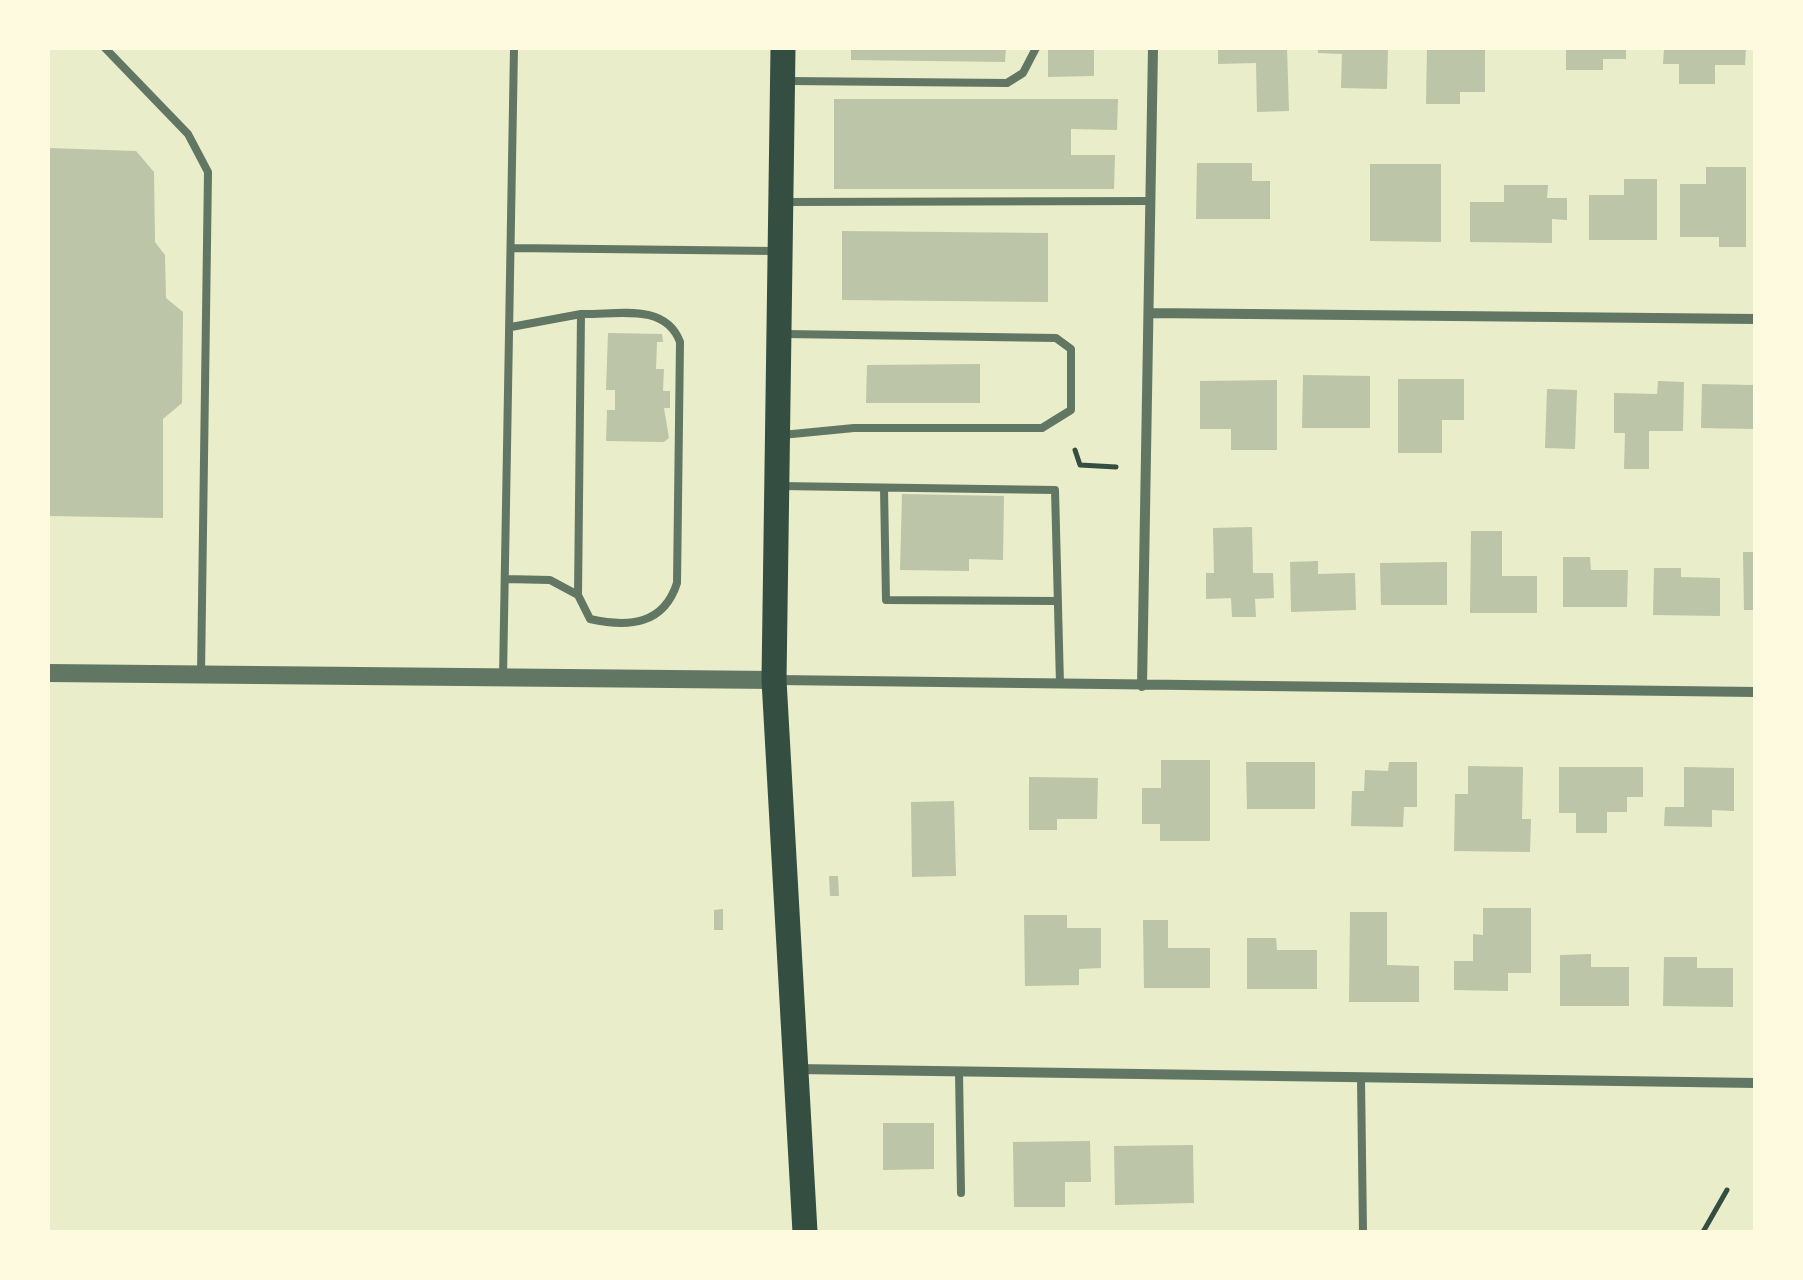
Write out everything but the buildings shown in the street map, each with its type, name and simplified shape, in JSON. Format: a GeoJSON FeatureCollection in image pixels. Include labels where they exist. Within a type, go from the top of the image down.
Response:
{"type":"FeatureCollection","features":[{"type":"Feature","properties":{"kind":"main road"},"geometry":{"type":"LineString","coordinates":[[783,48],[774,680],[805,1232]]}},
{"type":"Feature","properties":{"kind":"street"},"geometry":{"type":"LineString","coordinates":[[1142,686],[1153,48]]}},
{"type":"Feature","properties":{"kind":"street"},"geometry":{"type":"LineString","coordinates":[[1149,313],[1756,320]]}},
{"type":"Feature","properties":{"kind":"street"},"geometry":{"type":"LineString","coordinates":[[48,672],[1756,692]]}},
{"type":"Feature","properties":{"kind":"street"},"geometry":{"type":"LineString","coordinates":[[796,1069],[1756,1083]]}},
{"type":"Feature","properties":{"kind":"lane"},"geometry":{"type":"LineString","coordinates":[[105,48],[188,134],[208,172],[201,674]]}},
{"type":"Feature","properties":{"kind":"lane"},"geometry":{"type":"LineString","coordinates":[[503,677],[514,48]]}},
{"type":"Feature","properties":{"kind":"lane"},"geometry":{"type":"LineString","coordinates":[[782,81],[1007,83],[1023,73],[1036,48]]}},
{"type":"Feature","properties":{"kind":"lane"},"geometry":{"type":"LineString","coordinates":[[780,202],[1151,200]]}},
{"type":"Feature","properties":{"kind":"lane"},"geometry":{"type":"LineString","coordinates":[[513,248],[780,251]]}},
{"type":"Feature","properties":{"kind":"lane"},"geometry":{"type":"LineString","coordinates":[[511,327],[580,314],[652,315],[675,328],[680,342],[677,582],[672,599],[660,615],[643,622],[606,623],[590,619],[578,595],[580,314]]}},
{"type":"Feature","properties":{"kind":"lane"},"geometry":{"type":"LineString","coordinates":[[777,436],[854,428],[1042,428],[1071,410],[1072,350],[1056,338],[779,334]]}},
{"type":"Feature","properties":{"kind":"lane"},"geometry":{"type":"LineString","coordinates":[[778,486],[1055,490],[1060,684]]}},
{"type":"Feature","properties":{"kind":"lane"},"geometry":{"type":"LineString","coordinates":[[884,488],[886,600],[1058,601]]}},
{"type":"Feature","properties":{"kind":"lane"},"geometry":{"type":"LineString","coordinates":[[506,580],[550,580],[578,595]]}},
{"type":"Feature","properties":{"kind":"lane"},"geometry":{"type":"LineString","coordinates":[[959,1072],[961,1193]]}},
{"type":"Feature","properties":{"kind":"lane"},"geometry":{"type":"LineString","coordinates":[[1361,1079],[1363,1232]]}},
{"type":"Feature","properties":{"kind":"path"},"geometry":{"type":"LineString","coordinates":[[1075,450],[1080,466],[1116,467]]}},
{"type":"Feature","properties":{"kind":"path"},"geometry":{"type":"LineString","coordinates":[[1704,1232],[1727,1190]]}}]}
